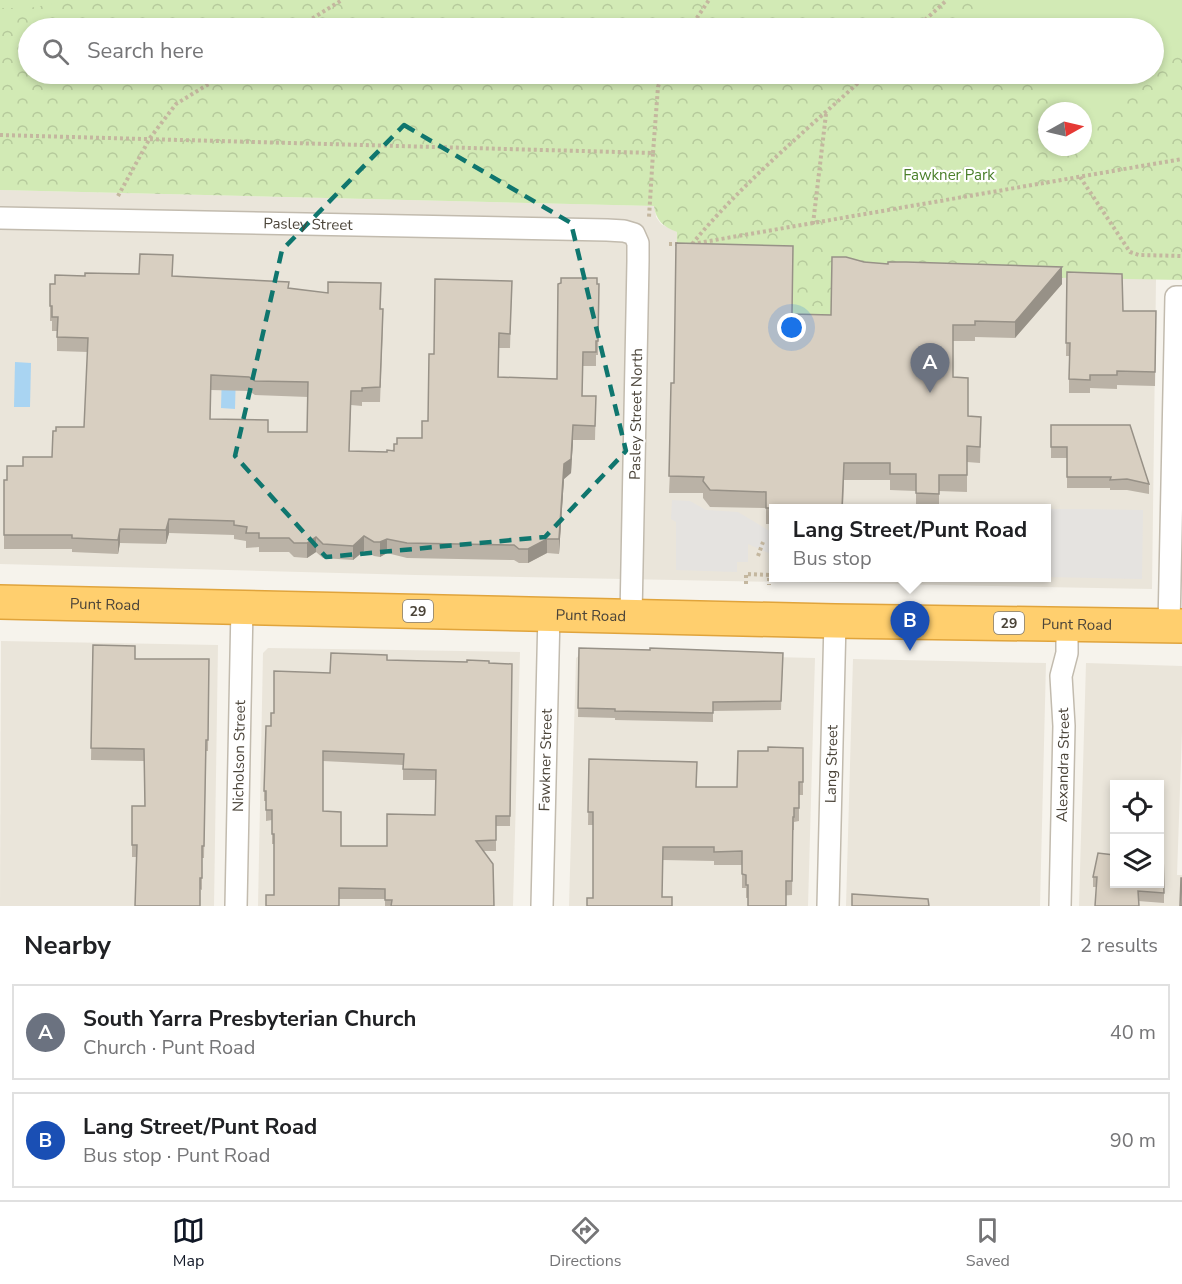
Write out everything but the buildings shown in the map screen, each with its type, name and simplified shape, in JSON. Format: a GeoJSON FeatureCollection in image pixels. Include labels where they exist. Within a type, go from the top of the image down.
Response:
{"type":"FeatureCollection","features":[{"type":"Feature","properties":{"kind":"highway","name":"Punt Road"},"geometry":{"type":"LineString","coordinates":[[0,602],[835,621],[1176,626]]}},
{"type":"Feature","properties":{"kind":"street","name":"Pasley Street"},"geometry":{"type":"LineString","coordinates":[[0,218],[614,231]]}},
{"type":"Feature","properties":{"kind":"street","name":"Pasley Street North"},"geometry":{"type":"LineString","coordinates":[[614,231],[634,234],[638,248],[631,616]]}},
{"type":"Feature","properties":{"kind":"street"},"geometry":{"type":"LineString","coordinates":[[1176,626],[1176,297],[1182,297]]}},
{"type":"Feature","properties":{"kind":"street","name":"Nicholson Street"},"geometry":{"type":"LineString","coordinates":[[236,906],[242,607]]}},
{"type":"Feature","properties":{"kind":"street","name":"Fawkner Street"},"geometry":{"type":"LineString","coordinates":[[542,906],[549,614]]}},
{"type":"Feature","properties":{"kind":"street","name":"Lang Street"},"geometry":{"type":"LineString","coordinates":[[828,906],[835,621]]}},
{"type":"Feature","properties":{"kind":"street","name":"Alexandra Street"},"geometry":{"type":"LineString","coordinates":[[1060,906],[1064,726],[1061,675],[1067,653],[1067,624]]}},
{"type":"Feature","properties":{"kind":"path"},"geometry":{"type":"LineString","coordinates":[[313,18],[342,0]]}},
{"type":"Feature","properties":{"kind":"path"},"geometry":{"type":"LineString","coordinates":[[697,18],[709,0]]}},
{"type":"Feature","properties":{"kind":"path"},"geometry":{"type":"LineString","coordinates":[[927,18],[947,0]]}},
{"type":"Feature","properties":{"kind":"path"},"geometry":{"type":"LineString","coordinates":[[111,197],[118,196],[150,138],[176,104],[209,84]]}},
{"type":"Feature","properties":{"kind":"path"},"geometry":{"type":"LineString","coordinates":[[649,217],[659,84]]}},
{"type":"Feature","properties":{"kind":"path"},"geometry":{"type":"LineString","coordinates":[[692,244],[718,212],[857,84]]}},
{"type":"Feature","properties":{"kind":"path"},"geometry":{"type":"LineString","coordinates":[[813,224],[826,113]]}},
{"type":"Feature","properties":{"kind":"path"},"geometry":{"type":"LineString","coordinates":[[0,135],[653,153]]}},
{"type":"Feature","properties":{"kind":"path"},"geometry":{"type":"LineString","coordinates":[[669,244],[692,244],[813,224],[1182,159]]}},
{"type":"Feature","properties":{"kind":"path"},"geometry":{"type":"LineString","coordinates":[[1080,177],[1130,252],[1139,255],[1182,256]]}},
{"type":"Feature","properties":{"kind":"path"},"geometry":{"type":"LineString","coordinates":[[758,556],[763,542]]}},
{"type":"Feature","properties":{"kind":"path"},"geometry":{"type":"LineString","coordinates":[[746,584],[746,574],[758,573],[769,575],[769,585]]}},
{"type":"Feature","properties":{"kind":"highlighted area"},"geometry":{"type":"Polygon","coordinates":[[[404,125],[571,223],[626,451],[545,537],[326,557],[235,456],[282,250],[404,125]]]}},
{"type":"Feature","properties":{"kind":"shaded area"},"geometry":{"type":"Polygon","coordinates":[[[0,190],[655,206],[656,217],[661,224],[677,232],[676,259],[793,263],[793,273],[1156,279],[1152,589],[784,582],[1051,582],[1051,504],[769,504],[769,582],[0,564],[0,190]]]}},
{"type":"Feature","properties":{"kind":"shaded area"},"geometry":{"type":"Polygon","coordinates":[[[672,500],[690,501],[706,510],[738,512],[769,531],[769,553],[748,544],[748,562],[737,562],[737,572],[676,570],[676,522],[671,519],[672,500]]]}},
{"type":"Feature","properties":{"kind":"shaded area"},"geometry":{"type":"Polygon","coordinates":[[[1051,508],[1143,510],[1142,579],[1051,577],[1051,508]]]}},
{"type":"Feature","properties":{"kind":"shaded area"},"geometry":{"type":"Polygon","coordinates":[[[1,641],[218,645],[214,906],[0,906],[1,641]]]}},
{"type":"Feature","properties":{"kind":"shaded area"},"geometry":{"type":"Polygon","coordinates":[[[268,648],[520,652],[513,906],[258,906],[263,653],[268,648]]]}},
{"type":"Feature","properties":{"kind":"shaded area"},"geometry":{"type":"Polygon","coordinates":[[[581,654],[815,658],[808,906],[569,906],[576,658],[581,654]]]}},
{"type":"Feature","properties":{"kind":"shaded area"},"geometry":{"type":"Polygon","coordinates":[[[853,659],[1046,663],[1040,906],[846,906],[853,659]]]}},
{"type":"Feature","properties":{"kind":"shaded area"},"geometry":{"type":"Polygon","coordinates":[[[1086,663],[1182,666],[1177,875],[1182,875],[1182,906],[1079,906],[1086,663]]]}},
{"type":"Feature","properties":{"kind":"green space","name":"Fawkner Park"},"geometry":{"type":"Polygon","coordinates":[[[0,0],[1182,0],[1182,280],[847,274],[847,308],[808,335],[676,260],[677,232],[668,228],[656,215],[654,206],[0,190],[0,0]]]}},
{"type":"Feature","properties":{"kind":"green space"},"geometry":{"type":"Polygon","coordinates":[[[0,0],[74,0],[29,8],[0,8],[0,0]]]}},
{"type":"Feature","properties":{"kind":"green space"},"geometry":{"type":"Polygon","coordinates":[[[992,0],[1182,0],[1182,36],[1164,55],[1164,18],[975,18],[992,0]]]}},
{"type":"Feature","properties":{"kind":"green space"},"geometry":{"type":"Polygon","coordinates":[[[1039,84],[1135,84],[1092,128],[1092,102],[1058,102],[1039,84]]]}},
{"type":"Feature","properties":{"kind":"water"},"geometry":{"type":"Polygon","coordinates":[[[15,362],[31,363],[30,407],[14,407],[15,362]]]}},
{"type":"Feature","properties":{"kind":"water"},"geometry":{"type":"Polygon","coordinates":[[[222,371],[236,371],[235,409],[221,408],[222,371]]]}},
{"type":"Feature","properties":{"kind":"place","name":"South Yarra Presbyterian Church"},"geometry":{"type":"Point","coordinates":[930,393]}},
{"type":"Feature","properties":{"kind":"place","name":"Lang Street/Punt Road"},"geometry":{"type":"Point","coordinates":[910,651]}}]}
